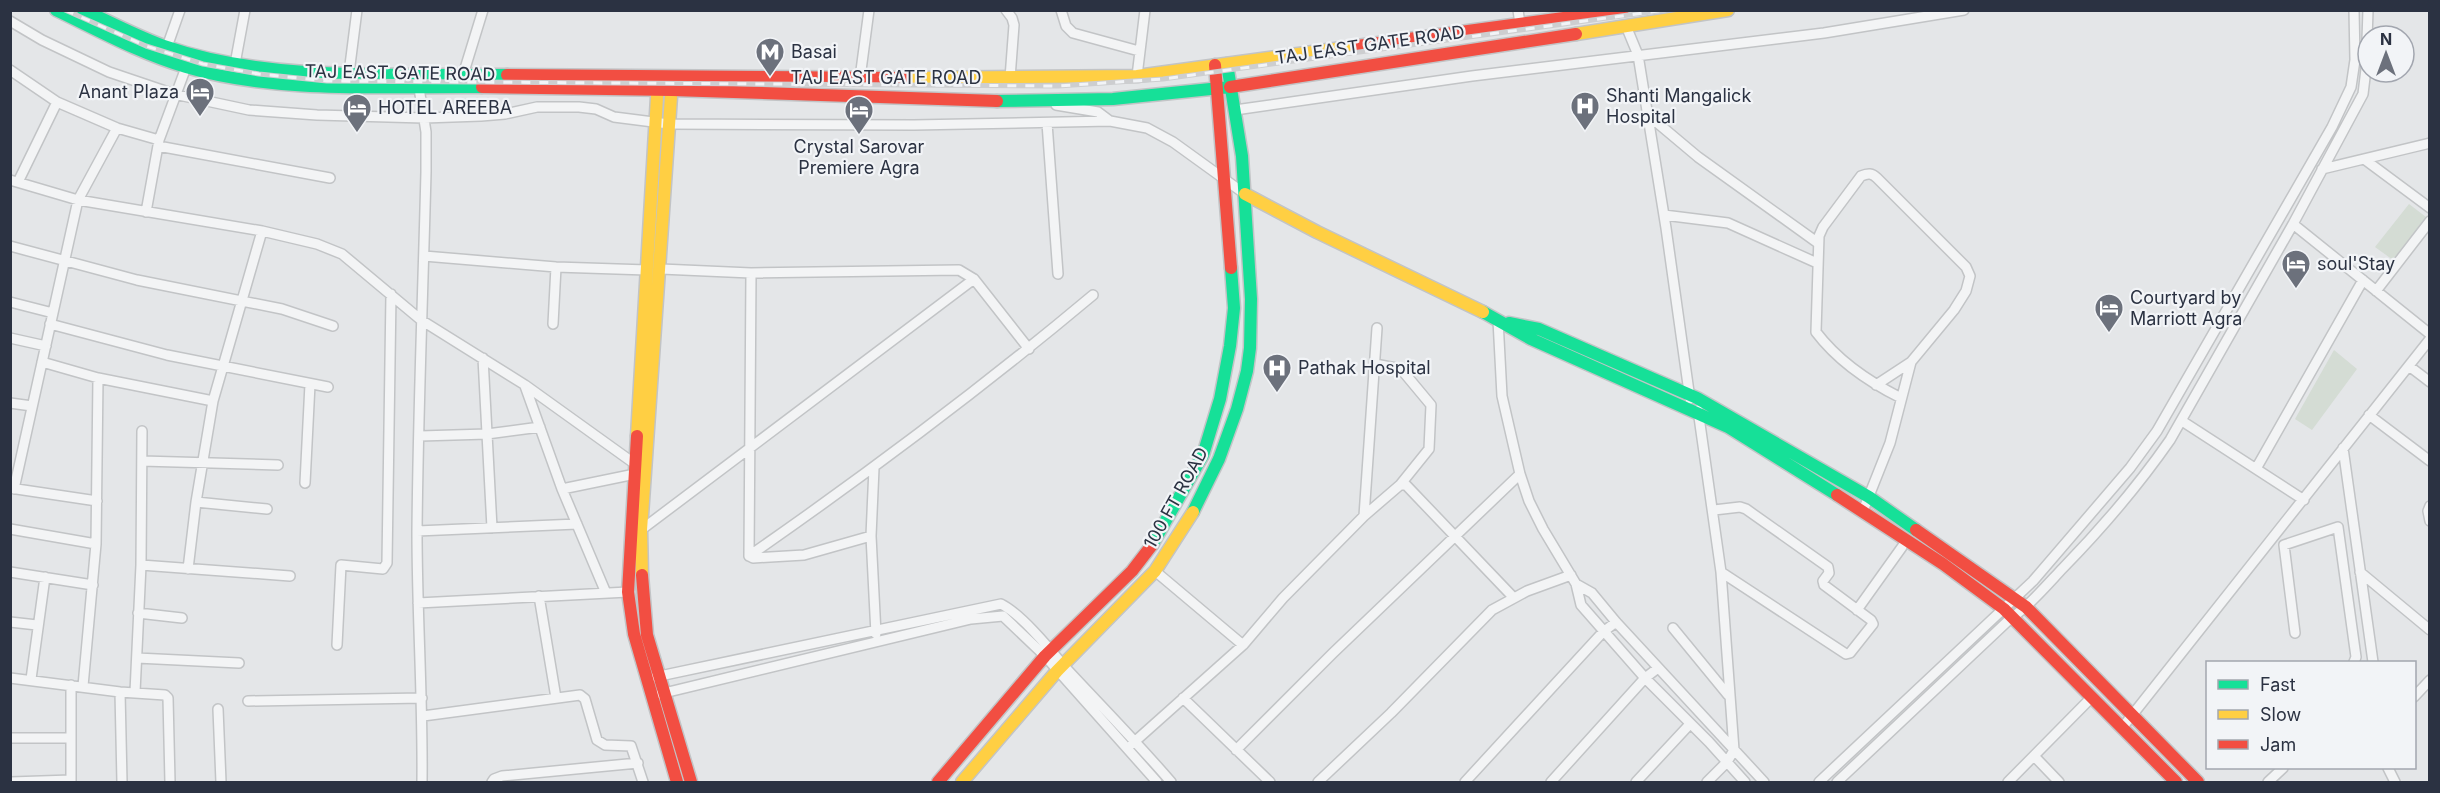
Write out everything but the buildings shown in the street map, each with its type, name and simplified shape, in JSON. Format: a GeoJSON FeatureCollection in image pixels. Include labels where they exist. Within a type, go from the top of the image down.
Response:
{"type":"FeatureCollection","features":[{"type":"Feature","properties":{"kind":"main road"},"geometry":{"type":"LineString","coordinates":[[56,10],[134,47],[186,67],[233,77],[300,85],[658,90],[672,84],[993,101],[1113,99],[1216,89],[1728,10]]}},
{"type":"Feature","properties":{"kind":"main road","name":"TAJ EAST GATE ROAD"},"geometry":{"type":"LineString","coordinates":[[83,10],[167,47],[235,64],[349,73],[658,77],[672,84],[860,78],[1137,76],[1623,10]]}},
{"type":"Feature","properties":{"kind":"main road","name":"100 FT ROAD"},"geometry":{"type":"LineString","coordinates":[[962,783],[1060,668],[1155,571],[1191,517],[1219,459],[1237,409],[1247,371],[1251,299],[1242,156],[1231,87],[1221,65]]}},
{"type":"Feature","properties":{"kind":"main road","name":"100 FT ROAD"},"geometry":{"type":"LineString","coordinates":[[938,783],[1048,653],[1132,571],[1150,548],[1203,456],[1220,399],[1230,346],[1234,308],[1216,89],[1221,65]]}},
{"type":"Feature","properties":{"kind":"main road"},"geometry":{"type":"LineString","coordinates":[[653,678],[643,597],[641,530],[661,269],[663,124],[658,77]]}},
{"type":"Feature","properties":{"kind":"main road"},"geometry":{"type":"LineString","coordinates":[[672,84],[663,124],[647,270],[628,592],[634,634],[653,678],[691,783]]}},
{"type":"Feature","properties":{"kind":"main road"},"geometry":{"type":"LineString","coordinates":[[1245,194],[1397,272],[1498,320],[1539,329],[1694,405],[1869,497],[2026,607],[2198,783]]}},
{"type":"Feature","properties":{"kind":"main road"},"geometry":{"type":"LineString","coordinates":[[1694,405],[1863,511],[1943,564],[2008,613],[2176,783]]}},
{"type":"Feature","properties":{"kind":"main road"},"geometry":{"type":"LineString","coordinates":[[658,695],[677,783]]}},
{"type":"Feature","properties":{"kind":"street"},"geometry":{"type":"LineString","coordinates":[[167,47],[180,10]]}},
{"type":"Feature","properties":{"kind":"street"},"geometry":{"type":"LineString","coordinates":[[235,64],[245,10]]}},
{"type":"Feature","properties":{"kind":"street"},"geometry":{"type":"LineString","coordinates":[[349,73],[357,10]]}},
{"type":"Feature","properties":{"kind":"street"},"geometry":{"type":"LineString","coordinates":[[463,75],[483,10]]}},
{"type":"Feature","properties":{"kind":"street"},"geometry":{"type":"LineString","coordinates":[[860,78],[869,10]]}},
{"type":"Feature","properties":{"kind":"street"},"geometry":{"type":"LineString","coordinates":[[1006,10],[1014,25],[1010,78]]}},
{"type":"Feature","properties":{"kind":"street"},"geometry":{"type":"LineString","coordinates":[[1061,10],[1066,26],[1073,33],[1139,51]]}},
{"type":"Feature","properties":{"kind":"street"},"geometry":{"type":"LineString","coordinates":[[1137,76],[1145,10]]}},
{"type":"Feature","properties":{"kind":"street"},"geometry":{"type":"LineString","coordinates":[[1518,10],[1520,24]]}},
{"type":"Feature","properties":{"kind":"street"},"geometry":{"type":"LineString","coordinates":[[1235,110],[1638,55],[1824,33],[1931,13],[1964,10]]}},
{"type":"Feature","properties":{"kind":"street"},"geometry":{"type":"LineString","coordinates":[[1837,783],[2008,613],[2016,599],[2130,468],[2169,413],[2332,127],[2351,87],[2355,60],[2354,10]]}},
{"type":"Feature","properties":{"kind":"street"},"geometry":{"type":"LineString","coordinates":[[1819,783],[2008,613],[2026,607],[2095,535],[2152,465],[2182,421],[2363,94],[2368,10]]}},
{"type":"Feature","properties":{"kind":"street"},"geometry":{"type":"LineString","coordinates":[[10,21],[42,40],[109,72],[174,94],[249,110],[317,115],[424,118],[505,114],[537,107],[555,106],[589,107],[614,117],[663,124],[914,125],[1110,122],[1147,128],[1173,142],[1245,194]]}},
{"type":"Feature","properties":{"kind":"street"},"geometry":{"type":"LineString","coordinates":[[1626,26],[1638,55],[1694,405],[1714,510],[1721,572],[1728,695],[1734,750],[1727,762],[1707,783]]}},
{"type":"Feature","properties":{"kind":"street"},"geometry":{"type":"LineString","coordinates":[[146,212],[158,143],[190,53]]}},
{"type":"Feature","properties":{"kind":"street"},"geometry":{"type":"LineString","coordinates":[[10,70],[57,102],[158,143],[330,178]]}},
{"type":"Feature","properties":{"kind":"street"},"geometry":{"type":"LineString","coordinates":[[419,88],[424,118],[426,172],[417,531],[423,716],[422,783]]}},
{"type":"Feature","properties":{"kind":"street"},"geometry":{"type":"LineString","coordinates":[[993,101],[1041,103],[1074,108],[1103,114],[1110,122]]}},
{"type":"Feature","properties":{"kind":"street"},"geometry":{"type":"LineString","coordinates":[[57,102],[14,181],[78,200],[262,231],[330,248],[342,254],[422,320],[525,385],[635,469]]}},
{"type":"Feature","properties":{"kind":"street"},"geometry":{"type":"LineString","coordinates":[[1648,115],[1698,157],[1818,243]]}},
{"type":"Feature","properties":{"kind":"street"},"geometry":{"type":"LineString","coordinates":[[1047,123],[1058,274]]}},
{"type":"Feature","properties":{"kind":"street"},"geometry":{"type":"LineString","coordinates":[[97,501],[12,488],[78,200],[117,128]]}},
{"type":"Feature","properties":{"kind":"street"},"geometry":{"type":"LineString","coordinates":[[2322,169],[2430,143]]}},
{"type":"Feature","properties":{"kind":"street"},"geometry":{"type":"LineString","coordinates":[[2364,159],[2430,208]]}},
{"type":"Feature","properties":{"kind":"street"},"geometry":{"type":"LineString","coordinates":[[1876,385],[1911,362],[1954,310],[1966,291],[1970,276],[1966,267],[1873,174],[1861,176],[1823,227],[1818,243],[1816,332],[1825,343],[1876,385],[1901,398]]}},
{"type":"Feature","properties":{"kind":"street"},"geometry":{"type":"LineString","coordinates":[[1664,215],[1728,223],[1817,263]]}},
{"type":"Feature","properties":{"kind":"street"},"geometry":{"type":"LineString","coordinates":[[2376,291],[2430,221]]}},
{"type":"Feature","properties":{"kind":"street"},"geometry":{"type":"LineString","coordinates":[[2293,224],[2430,334]]}},
{"type":"Feature","properties":{"kind":"street"},"geometry":{"type":"LineString","coordinates":[[188,569],[196,502],[213,401],[262,231]]}},
{"type":"Feature","properties":{"kind":"street"},"geometry":{"type":"LineString","coordinates":[[10,246],[137,280],[282,309],[333,326]]}},
{"type":"Feature","properties":{"kind":"street"},"geometry":{"type":"LineString","coordinates":[[424,256],[556,267],[647,270]]}},
{"type":"Feature","properties":{"kind":"street"},"geometry":{"type":"LineString","coordinates":[[553,324],[556,267]]}},
{"type":"Feature","properties":{"kind":"street"},"geometry":{"type":"LineString","coordinates":[[661,269],[751,273],[959,270],[974,279],[1029,349]]}},
{"type":"Feature","properties":{"kind":"street"},"geometry":{"type":"LineString","coordinates":[[749,556],[751,273]]}},
{"type":"Feature","properties":{"kind":"street"},"geometry":{"type":"LineString","coordinates":[[641,530],[974,279]]}},
{"type":"Feature","properties":{"kind":"street"},"geometry":{"type":"LineString","coordinates":[[2257,467],[2363,280]]}},
{"type":"Feature","properties":{"kind":"street"},"geometry":{"type":"LineString","coordinates":[[337,645],[341,565],[383,569],[386,567],[391,294]]}},
{"type":"Feature","properties":{"kind":"street"},"geometry":{"type":"LineString","coordinates":[[749,556],[874,468],[1029,349],[1093,295]]}},
{"type":"Feature","properties":{"kind":"street"},"geometry":{"type":"LineString","coordinates":[[10,302],[52,314]]}},
{"type":"Feature","properties":{"kind":"street"},"geometry":{"type":"LineString","coordinates":[[1498,320],[1502,396],[1520,474],[1529,501],[1543,529],[1576,584],[1581,604],[1645,678],[1745,783]]}},
{"type":"Feature","properties":{"kind":"street"},"geometry":{"type":"LineString","coordinates":[[50,324],[222,367],[328,387]]}},
{"type":"Feature","properties":{"kind":"street"},"geometry":{"type":"LineString","coordinates":[[1364,516],[1377,328]]}},
{"type":"Feature","properties":{"kind":"street"},"geometry":{"type":"LineString","coordinates":[[10,338],[46,346]]}},
{"type":"Feature","properties":{"kind":"street"},"geometry":{"type":"LineString","coordinates":[[2122,728],[2430,339]]}},
{"type":"Feature","properties":{"kind":"street"},"geometry":{"type":"LineString","coordinates":[[483,358],[492,528]]}},
{"type":"Feature","properties":{"kind":"street"},"geometry":{"type":"LineString","coordinates":[[42,362],[98,378],[213,401]]}},
{"type":"Feature","properties":{"kind":"street"},"geometry":{"type":"LineString","coordinates":[[1863,511],[1890,443],[1911,362]]}},
{"type":"Feature","properties":{"kind":"street"},"geometry":{"type":"LineString","coordinates":[[1128,749],[1243,645],[1283,598],[1364,516],[1400,485],[1429,449],[1431,405],[1429,400],[1401,369],[1375,364]]}},
{"type":"Feature","properties":{"kind":"street"},"geometry":{"type":"LineString","coordinates":[[2409,366],[2430,382]]}},
{"type":"Feature","properties":{"kind":"street"},"geometry":{"type":"LineString","coordinates":[[83,686],[96,544],[98,378]]}},
{"type":"Feature","properties":{"kind":"street"},"geometry":{"type":"LineString","coordinates":[[305,483],[310,384]]}},
{"type":"Feature","properties":{"kind":"street"},"geometry":{"type":"LineString","coordinates":[[525,385],[562,489],[606,593]]}},
{"type":"Feature","properties":{"kind":"street"},"geometry":{"type":"LineString","coordinates":[[10,403],[32,406]]}},
{"type":"Feature","properties":{"kind":"street"},"geometry":{"type":"LineString","coordinates":[[2369,415],[2430,461]]}},
{"type":"Feature","properties":{"kind":"street"},"geometry":{"type":"LineString","coordinates":[[2182,421],[2257,467],[2304,500]]}},
{"type":"Feature","properties":{"kind":"street"},"geometry":{"type":"LineString","coordinates":[[420,436],[487,434],[540,427]]}},
{"type":"Feature","properties":{"kind":"street"},"geometry":{"type":"LineString","coordinates":[[135,692],[141,565],[142,431]]}},
{"type":"Feature","properties":{"kind":"street"},"geometry":{"type":"LineString","coordinates":[[2343,448],[2373,661]]}},
{"type":"Feature","properties":{"kind":"street"},"geometry":{"type":"LineString","coordinates":[[142,461],[278,465]]}},
{"type":"Feature","properties":{"kind":"street"},"geometry":{"type":"LineString","coordinates":[[874,468],[871,536],[877,641]]}},
{"type":"Feature","properties":{"kind":"street"},"geometry":{"type":"LineString","coordinates":[[562,489],[635,469]]}},
{"type":"Feature","properties":{"kind":"street"},"geometry":{"type":"LineString","coordinates":[[1236,750],[1333,653],[1520,474]]}},
{"type":"Feature","properties":{"kind":"street"},"geometry":{"type":"LineString","coordinates":[[1400,485],[1406,485],[1513,597]]}},
{"type":"Feature","properties":{"kind":"street"},"geometry":{"type":"LineString","coordinates":[[196,502],[267,510]]}},
{"type":"Feature","properties":{"kind":"street"},"geometry":{"type":"LineString","coordinates":[[2430,506],[2428,511],[2430,521]]}},
{"type":"Feature","properties":{"kind":"street"},"geometry":{"type":"LineString","coordinates":[[1714,510],[1740,507],[1746,509],[1828,567],[1829,573],[1823,584],[1871,620],[1873,624],[1850,653],[1846,654],[1721,572]]}},
{"type":"Feature","properties":{"kind":"street"},"geometry":{"type":"LineString","coordinates":[[417,531],[577,524]]}},
{"type":"Feature","properties":{"kind":"street"},"geometry":{"type":"LineString","coordinates":[[2295,633],[2284,545],[2338,527],[2356,657],[2355,661]]}},
{"type":"Feature","properties":{"kind":"street"},"geometry":{"type":"LineString","coordinates":[[10,529],[96,544]]}},
{"type":"Feature","properties":{"kind":"street"},"geometry":{"type":"LineString","coordinates":[[749,556],[780,558],[804,555],[871,536]]}},
{"type":"Feature","properties":{"kind":"street"},"geometry":{"type":"LineString","coordinates":[[1857,610],[1902,547]]}},
{"type":"Feature","properties":{"kind":"street"},"geometry":{"type":"LineString","coordinates":[[141,565],[290,576]]}},
{"type":"Feature","properties":{"kind":"street"},"geometry":{"type":"LineString","coordinates":[[1155,571],[1243,645]]}},
{"type":"Feature","properties":{"kind":"street"},"geometry":{"type":"LineString","coordinates":[[10,572],[93,585]]}},
{"type":"Feature","properties":{"kind":"street"},"geometry":{"type":"LineString","coordinates":[[2360,572],[2430,630]]}},
{"type":"Feature","properties":{"kind":"street"},"geometry":{"type":"LineString","coordinates":[[1318,783],[1391,713],[1492,610],[1513,597],[1571,575]]}},
{"type":"Feature","properties":{"kind":"street"},"geometry":{"type":"LineString","coordinates":[[31,679],[45,577]]}},
{"type":"Feature","properties":{"kind":"street"},"geometry":{"type":"LineString","coordinates":[[1576,584],[1592,593],[1764,783]]}},
{"type":"Feature","properties":{"kind":"street"},"geometry":{"type":"LineString","coordinates":[[418,603],[628,592]]}},
{"type":"Feature","properties":{"kind":"street"},"geometry":{"type":"LineString","coordinates":[[539,596],[556,698]]}},
{"type":"Feature","properties":{"kind":"street"},"geometry":{"type":"LineString","coordinates":[[653,678],[1001,604],[1048,653],[1157,783]]}},
{"type":"Feature","properties":{"kind":"street"},"geometry":{"type":"LineString","coordinates":[[138,613],[182,618]]}},
{"type":"Feature","properties":{"kind":"street"},"geometry":{"type":"LineString","coordinates":[[658,695],[877,641],[997,615],[1003,616],[1048,653]]}},
{"type":"Feature","properties":{"kind":"street"},"geometry":{"type":"LineString","coordinates":[[10,622],[37,625]]}},
{"type":"Feature","properties":{"kind":"street"},"geometry":{"type":"LineString","coordinates":[[1466,782],[1603,632],[1616,622]]}},
{"type":"Feature","properties":{"kind":"street"},"geometry":{"type":"LineString","coordinates":[[1673,628],[1728,695]]}},
{"type":"Feature","properties":{"kind":"street"},"geometry":{"type":"LineString","coordinates":[[136,658],[239,663]]}},
{"type":"Feature","properties":{"kind":"street"},"geometry":{"type":"LineString","coordinates":[[1060,668],[1136,741],[1171,783]]}},
{"type":"Feature","properties":{"kind":"street"},"geometry":{"type":"LineString","coordinates":[[1551,783],[1645,678],[1658,668]]}},
{"type":"Feature","properties":{"kind":"street"},"geometry":{"type":"LineString","coordinates":[[10,678],[167,696],[170,783]]}},
{"type":"Feature","properties":{"kind":"street"},"geometry":{"type":"LineString","coordinates":[[2416,697],[2430,680]]}},
{"type":"Feature","properties":{"kind":"street"},"geometry":{"type":"LineString","coordinates":[[11,783],[71,781],[71,684]]}},
{"type":"Feature","properties":{"kind":"street"},"geometry":{"type":"LineString","coordinates":[[120,692],[122,783]]}},
{"type":"Feature","properties":{"kind":"street"},"geometry":{"type":"LineString","coordinates":[[423,716],[576,695],[583,697],[597,740],[605,745],[630,745],[643,783]]}},
{"type":"Feature","properties":{"kind":"street"},"geometry":{"type":"LineString","coordinates":[[248,701],[422,698]]}},
{"type":"Feature","properties":{"kind":"street"},"geometry":{"type":"LineString","coordinates":[[1183,698],[1270,783]]}},
{"type":"Feature","properties":{"kind":"street"},"geometry":{"type":"LineString","coordinates":[[2008,783],[2091,698]]}},
{"type":"Feature","properties":{"kind":"street"},"geometry":{"type":"LineString","coordinates":[[218,709],[221,783]]}},
{"type":"Feature","properties":{"kind":"street"},"geometry":{"type":"LineString","coordinates":[[1636,783],[1690,724]]}},
{"type":"Feature","properties":{"kind":"street"},"geometry":{"type":"LineString","coordinates":[[10,738],[71,738]]}},
{"type":"Feature","properties":{"kind":"street"},"geometry":{"type":"LineString","coordinates":[[2034,756],[2059,783]]}},
{"type":"Feature","properties":{"kind":"street"},"geometry":{"type":"LineString","coordinates":[[492,783],[494,779],[502,776],[638,764]]}},
{"type":"Feature","properties":{"kind":"street"},"geometry":{"type":"LineString","coordinates":[[2268,783],[2282,769]]}},
{"type":"Feature","properties":{"kind":"street"},"geometry":{"type":"LineString","coordinates":[[2388,769],[2395,783]]}},
{"type":"Feature","properties":{"kind":"shaded area"},"geometry":{"type":"Polygon","coordinates":[[[2409,204],[2426,217],[2393,260],[2375,247],[2409,204]]]}},
{"type":"Feature","properties":{"kind":"shaded area"},"geometry":{"type":"Polygon","coordinates":[[[2334,350],[2357,369],[2312,430],[2295,419],[2334,350]]]}},
{"type":"Feature","properties":{"kind":"railway"},"geometry":{"type":"LineString","coordinates":[[65,10],[146,46],[203,64],[259,74],[327,81],[1058,86],[1163,79],[1665,10]]}},
{"type":"Feature","properties":{"kind":"traffic: fast"},"geometry":{"type":"LineString","coordinates":[[56,10],[153,55],[221,76],[333,87],[482,87]]}},
{"type":"Feature","properties":{"kind":"traffic: fast"},"geometry":{"type":"LineString","coordinates":[[83,10],[167,47],[206,58],[248,66],[335,74],[507,75]]}},
{"type":"Feature","properties":{"kind":"traffic: fast"},"geometry":{"type":"LineString","coordinates":[[1193,512],[1219,459],[1237,409],[1247,371],[1250,348],[1251,299],[1242,156],[1227,64]]}},
{"type":"Feature","properties":{"kind":"traffic: fast"},"geometry":{"type":"LineString","coordinates":[[997,101],[1113,99],[1230,87]]}},
{"type":"Feature","properties":{"kind":"traffic: fast"},"geometry":{"type":"LineString","coordinates":[[1152,545],[1203,455],[1220,399],[1230,346],[1234,308],[1231,268]]}},
{"type":"Feature","properties":{"kind":"traffic: fast"},"geometry":{"type":"LineString","coordinates":[[1483,312],[1531,339],[1728,427],[1837,495]]}},
{"type":"Feature","properties":{"kind":"traffic: fast"},"geometry":{"type":"LineString","coordinates":[[1509,323],[1539,329],[1697,398],[1869,497],[1916,530]]}},
{"type":"Feature","properties":{"kind":"traffic: slow"},"geometry":{"type":"LineString","coordinates":[[1576,34],[1728,10]]}},
{"type":"Feature","properties":{"kind":"traffic: slow"},"geometry":{"type":"LineString","coordinates":[[905,78],[1137,76],[1357,46]]}},
{"type":"Feature","properties":{"kind":"traffic: slow"},"geometry":{"type":"LineString","coordinates":[[637,436],[658,80]]}},
{"type":"Feature","properties":{"kind":"traffic: slow"},"geometry":{"type":"LineString","coordinates":[[642,575],[641,530],[672,82]]}},
{"type":"Feature","properties":{"kind":"traffic: slow"},"geometry":{"type":"LineString","coordinates":[[1245,194],[1317,232],[1483,312]]}},
{"type":"Feature","properties":{"kind":"traffic: slow"},"geometry":{"type":"LineString","coordinates":[[962,782],[1057,671],[1155,571],[1193,512]]}},
{"type":"Feature","properties":{"kind":"traffic: jam"},"geometry":{"type":"LineString","coordinates":[[1357,46],[1623,10]]}},
{"type":"Feature","properties":{"kind":"traffic: jam"},"geometry":{"type":"LineString","coordinates":[[1230,87],[1576,34]]}},
{"type":"Feature","properties":{"kind":"traffic: jam"},"geometry":{"type":"LineString","coordinates":[[1215,65],[1231,268]]}},
{"type":"Feature","properties":{"kind":"traffic: jam"},"geometry":{"type":"LineString","coordinates":[[507,75],[905,78]]}},
{"type":"Feature","properties":{"kind":"traffic: jam"},"geometry":{"type":"LineString","coordinates":[[482,87],[672,90],[997,101]]}},
{"type":"Feature","properties":{"kind":"traffic: jam"},"geometry":{"type":"LineString","coordinates":[[637,436],[628,592],[634,634],[677,782]]}},
{"type":"Feature","properties":{"kind":"traffic: jam"},"geometry":{"type":"LineString","coordinates":[[1837,495],[1943,564],[2004,609],[2176,782]]}},
{"type":"Feature","properties":{"kind":"traffic: jam"},"geometry":{"type":"LineString","coordinates":[[1916,530],[2026,607],[2198,782]]}},
{"type":"Feature","properties":{"kind":"traffic: jam"},"geometry":{"type":"LineString","coordinates":[[938,782],[1045,656],[1132,571],[1152,545]]}},
{"type":"Feature","properties":{"kind":"traffic: jam"},"geometry":{"type":"LineString","coordinates":[[642,575],[647,635],[691,782]]}},
{"type":"Feature","properties":{"kind":"place","name":"Basai"},"geometry":{"type":"Point","coordinates":[770,78]}},
{"type":"Feature","properties":{"kind":"place","name":"Anant Plaza"},"geometry":{"type":"Point","coordinates":[200,118]}},
{"type":"Feature","properties":{"kind":"place","name":"Shanti Mangalick Hospital"},"geometry":{"type":"Point","coordinates":[1585,132]}},
{"type":"Feature","properties":{"kind":"place","name":"HOTEL AREEBA"},"geometry":{"type":"Point","coordinates":[357,134]}},
{"type":"Feature","properties":{"kind":"place","name":"Crystal Sarovar Premiere Agra"},"geometry":{"type":"Point","coordinates":[859,136]}},
{"type":"Feature","properties":{"kind":"place","name":"soul'Stay"},"geometry":{"type":"Point","coordinates":[2296,290]}},
{"type":"Feature","properties":{"kind":"place","name":"Courtyard by Marriott Agra"},"geometry":{"type":"Point","coordinates":[2109,334]}},
{"type":"Feature","properties":{"kind":"place","name":"Pathak Hospital"},"geometry":{"type":"Point","coordinates":[1277,394]}}]}
